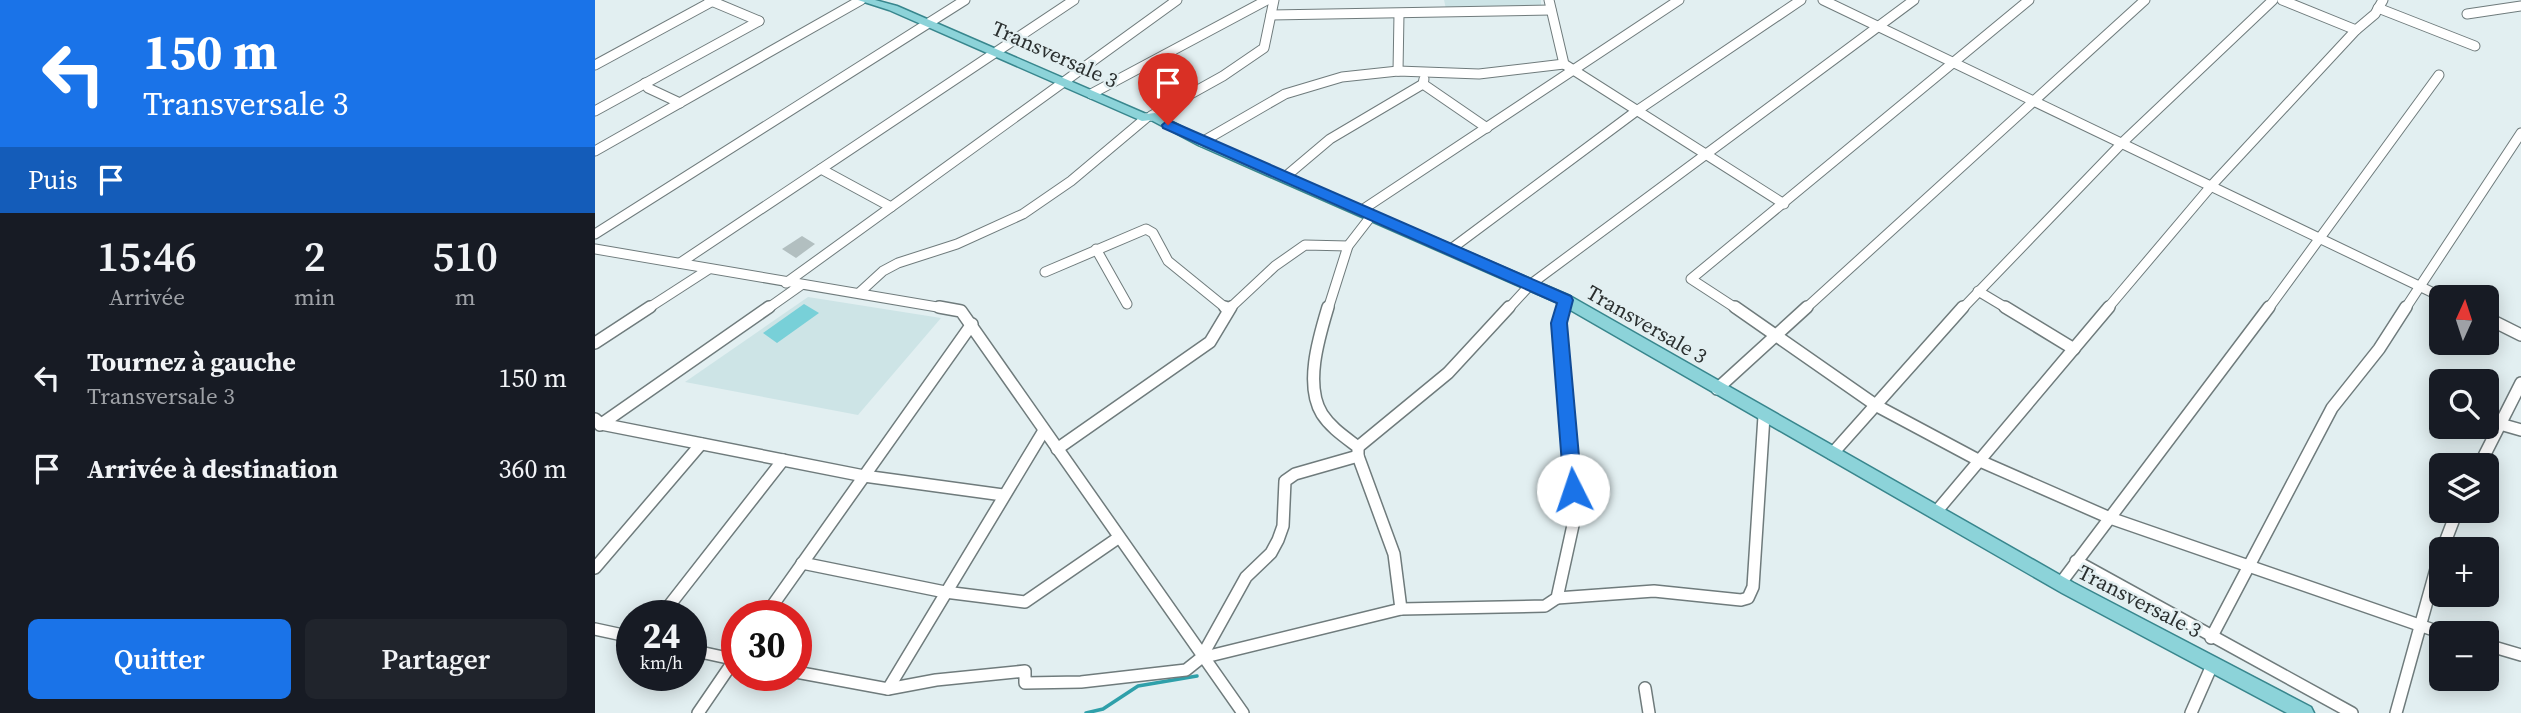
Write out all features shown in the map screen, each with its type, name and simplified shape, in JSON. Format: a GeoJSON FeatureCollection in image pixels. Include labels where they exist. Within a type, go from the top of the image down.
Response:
{"type":"FeatureCollection","features":[{"type":"Feature","properties":{"kind":"main road","name":"Transversale 3"},"geometry":{"type":"LineString","coordinates":[[862,0],[929,22],[997,51],[1565,300],[2060,584],[2305,713]]}},
{"type":"Feature","properties":{"kind":"street"},"geometry":{"type":"LineString","coordinates":[[595,151],[862,0]]}},
{"type":"Feature","properties":{"kind":"street"},"geometry":{"type":"LineString","coordinates":[[595,234],[745,145],[965,0]]}},
{"type":"Feature","properties":{"kind":"street"},"geometry":{"type":"LineString","coordinates":[[680,263],[1074,0]]}},
{"type":"Feature","properties":{"kind":"street"},"geometry":{"type":"LineString","coordinates":[[786,283],[1177,0]]}},
{"type":"Feature","properties":{"kind":"street"},"geometry":{"type":"LineString","coordinates":[[1091,94],[1267,0]]}},
{"type":"Feature","properties":{"kind":"street"},"geometry":{"type":"LineString","coordinates":[[859,293],[883,271],[898,263],[957,244],[1023,214],[1070,181],[1149,117],[1223,76],[1264,48],[1274,0]]}},
{"type":"Feature","properties":{"kind":"street"},"geometry":{"type":"LineString","coordinates":[[1377,0],[1379,14]]}},
{"type":"Feature","properties":{"kind":"street"},"geometry":{"type":"LineString","coordinates":[[1443,0],[1445,12]]}},
{"type":"Feature","properties":{"kind":"street"},"geometry":{"type":"LineString","coordinates":[[1401,609],[1394,554],[1358,452],[1331,426],[1320,411],[1315,388],[1318,340],[1348,246],[1367,213],[1568,67],[1679,0]]}},
{"type":"Feature","properties":{"kind":"street"},"geometry":{"type":"LineString","coordinates":[[1451,249],[1635,111],[1801,0]]}},
{"type":"Feature","properties":{"kind":"street"},"geometry":{"type":"LineString","coordinates":[[1823,0],[2429,290]]}},
{"type":"Feature","properties":{"kind":"street"},"geometry":{"type":"LineString","coordinates":[[812,675],[888,689],[936,680],[1025,671],[1025,683],[1081,682],[1186,670],[1201,658],[1246,577],[1271,553],[1278,540],[1283,526],[1285,481],[1295,474],[1358,452],[1448,373],[1531,284],[1914,0]]}},
{"type":"Feature","properties":{"kind":"street"},"geometry":{"type":"LineString","coordinates":[[1717,389],[1779,336],[2145,0]]}},
{"type":"Feature","properties":{"kind":"street"},"geometry":{"type":"LineString","coordinates":[[1832,454],[1978,291],[2123,142],[2273,0]]}},
{"type":"Feature","properties":{"kind":"street"},"geometry":{"type":"LineString","coordinates":[[2282,0],[2356,30]]}},
{"type":"Feature","properties":{"kind":"street"},"geometry":{"type":"LineString","coordinates":[[2499,0],[2518,7]]}},
{"type":"Feature","properties":{"kind":"street"},"geometry":{"type":"LineString","coordinates":[[595,65],[710,1],[759,21],[595,111]]}},
{"type":"Feature","properties":{"kind":"street"},"geometry":{"type":"LineString","coordinates":[[2024,1],[1957,62],[1691,279],[1779,336],[1877,406],[1980,461],[2110,518],[2429,629]]}},
{"type":"Feature","properties":{"kind":"street"},"geometry":{"type":"LineString","coordinates":[[1936,512],[2212,185],[2380,4],[2475,46]]}},
{"type":"Feature","properties":{"kind":"street"},"geometry":{"type":"LineString","coordinates":[[1271,15],[1398,14],[1550,5],[1568,67]]}},
{"type":"Feature","properties":{"kind":"street"},"geometry":{"type":"LineString","coordinates":[[2467,14],[2518,7]]}},
{"type":"Feature","properties":{"kind":"street"},"geometry":{"type":"LineString","coordinates":[[1398,14],[1398,71]]}},
{"type":"Feature","properties":{"kind":"street"},"geometry":{"type":"LineString","coordinates":[[1202,142],[1285,94],[1342,77],[1398,71],[1479,74],[1568,67],[1784,204]]}},
{"type":"Feature","properties":{"kind":"street"},"geometry":{"type":"LineString","coordinates":[[1285,177],[1330,139],[1423,84],[1427,73]]}},
{"type":"Feature","properties":{"kind":"street"},"geometry":{"type":"LineString","coordinates":[[2060,584],[2289,281],[2317,238],[2439,75]]}},
{"type":"Feature","properties":{"kind":"street"},"geometry":{"type":"LineString","coordinates":[[645,83],[648,88],[680,103]]}},
{"type":"Feature","properties":{"kind":"street"},"geometry":{"type":"LineString","coordinates":[[1423,84],[1486,128]]}},
{"type":"Feature","properties":{"kind":"street"},"geometry":{"type":"LineString","coordinates":[[2211,638],[2247,565],[2332,408],[2379,349],[2521,132]]}},
{"type":"Feature","properties":{"kind":"street"},"geometry":{"type":"LineString","coordinates":[[821,169],[891,207]]}},
{"type":"Feature","properties":{"kind":"street"},"geometry":{"type":"LineString","coordinates":[[1045,272],[1141,229],[1150,230],[1168,261],[1228,310]]}},
{"type":"Feature","properties":{"kind":"street"},"geometry":{"type":"LineString","coordinates":[[1057,449],[1210,342],[1228,310],[1275,267],[1305,245],[1348,246]]}},
{"type":"Feature","properties":{"kind":"street"},"geometry":{"type":"LineString","coordinates":[[595,249],[786,283],[955,309],[972,324],[1201,658],[1243,713]]}},
{"type":"Feature","properties":{"kind":"street"},"geometry":{"type":"LineString","coordinates":[[1096,249],[1127,304]]}},
{"type":"Feature","properties":{"kind":"street"},"geometry":{"type":"LineString","coordinates":[[595,343],[709,269]]}},
{"type":"Feature","properties":{"kind":"street"},"geometry":{"type":"LineString","coordinates":[[597,424],[801,285]]}},
{"type":"Feature","properties":{"kind":"street"},"geometry":{"type":"LineString","coordinates":[[1978,291],[2074,349]]}},
{"type":"Feature","properties":{"kind":"street"},"geometry":{"type":"LineString","coordinates":[[1557,598],[1574,516],[1559,323],[1565,300]]}},
{"type":"Feature","properties":{"kind":"street"},"geometry":{"type":"LineString","coordinates":[[776,600],[972,324]]}},
{"type":"Feature","properties":{"kind":"street"},"geometry":{"type":"LineString","coordinates":[[2499,324],[2521,335]]}},
{"type":"Feature","properties":{"kind":"street"},"geometry":{"type":"LineString","coordinates":[[2486,453],[2521,383]]}},
{"type":"Feature","properties":{"kind":"street"},"geometry":{"type":"LineString","coordinates":[[1201,658],[1401,609],[1545,606],[1557,598],[1654,591],[1741,600],[1748,597],[1752,587],[1764,416]]}},
{"type":"Feature","properties":{"kind":"street"},"geometry":{"type":"LineString","coordinates":[[597,424],[864,475],[1003,495]]}},
{"type":"Feature","properties":{"kind":"street"},"geometry":{"type":"LineString","coordinates":[[2500,424],[2521,430]]}},
{"type":"Feature","properties":{"kind":"street"},"geometry":{"type":"LineString","coordinates":[[888,689],[1003,495],[1044,432]]}},
{"type":"Feature","properties":{"kind":"street"},"geometry":{"type":"LineString","coordinates":[[595,568],[701,444]]}},
{"type":"Feature","properties":{"kind":"street"},"geometry":{"type":"LineString","coordinates":[[674,600],[783,460]]}},
{"type":"Feature","properties":{"kind":"street"},"geometry":{"type":"LineString","coordinates":[[802,564],[945,592],[1025,602],[1118,538]]}},
{"type":"Feature","properties":{"kind":"street"},"geometry":{"type":"LineString","coordinates":[[2076,561],[2211,638],[2352,713]]}},
{"type":"Feature","properties":{"kind":"street"},"geometry":{"type":"LineString","coordinates":[[2396,713],[2429,598]]}},
{"type":"Feature","properties":{"kind":"street"},"geometry":{"type":"LineString","coordinates":[[595,629],[616,633]]}},
{"type":"Feature","properties":{"kind":"street"},"geometry":{"type":"LineString","coordinates":[[2499,649],[2521,655]]}},
{"type":"Feature","properties":{"kind":"street"},"geometry":{"type":"LineString","coordinates":[[2191,713],[2213,663]]}},
{"type":"Feature","properties":{"kind":"street"},"geometry":{"type":"LineString","coordinates":[[698,713],[721,680]]}},
{"type":"Feature","properties":{"kind":"street"},"geometry":{"type":"LineString","coordinates":[[1645,688],[1649,713]]}},
{"type":"Feature","properties":{"kind":"shaded area"},"geometry":{"type":"Polygon","coordinates":[[[1444,0],[1541,0],[1541,7],[1446,9],[1444,0]]]}},
{"type":"Feature","properties":{"kind":"shaded area"},"geometry":{"type":"Polygon","coordinates":[[[808,297],[941,318],[858,415],[685,382],[808,297]]]}},
{"type":"Feature","properties":{"kind":"shaded area"},"geometry":{"type":"Polygon","coordinates":[[[804,304],[819,313],[777,343],[763,333],[804,304]]]}},
{"type":"Feature","properties":{"kind":"building"},"geometry":{"type":"Polygon","coordinates":[[[802,236],[815,244],[796,258],[782,249],[802,236]]]}},
{"type":"Feature","properties":{"kind":"waterway"},"geometry":{"type":"LineString","coordinates":[[1086,713],[1103,709],[1138,686],[1197,676]]}},
{"type":"Feature","properties":{"kind":"route"},"geometry":{"type":"LineString","coordinates":[[1168,125],[1565,300],[1559,323],[1573,490]]}}]}
